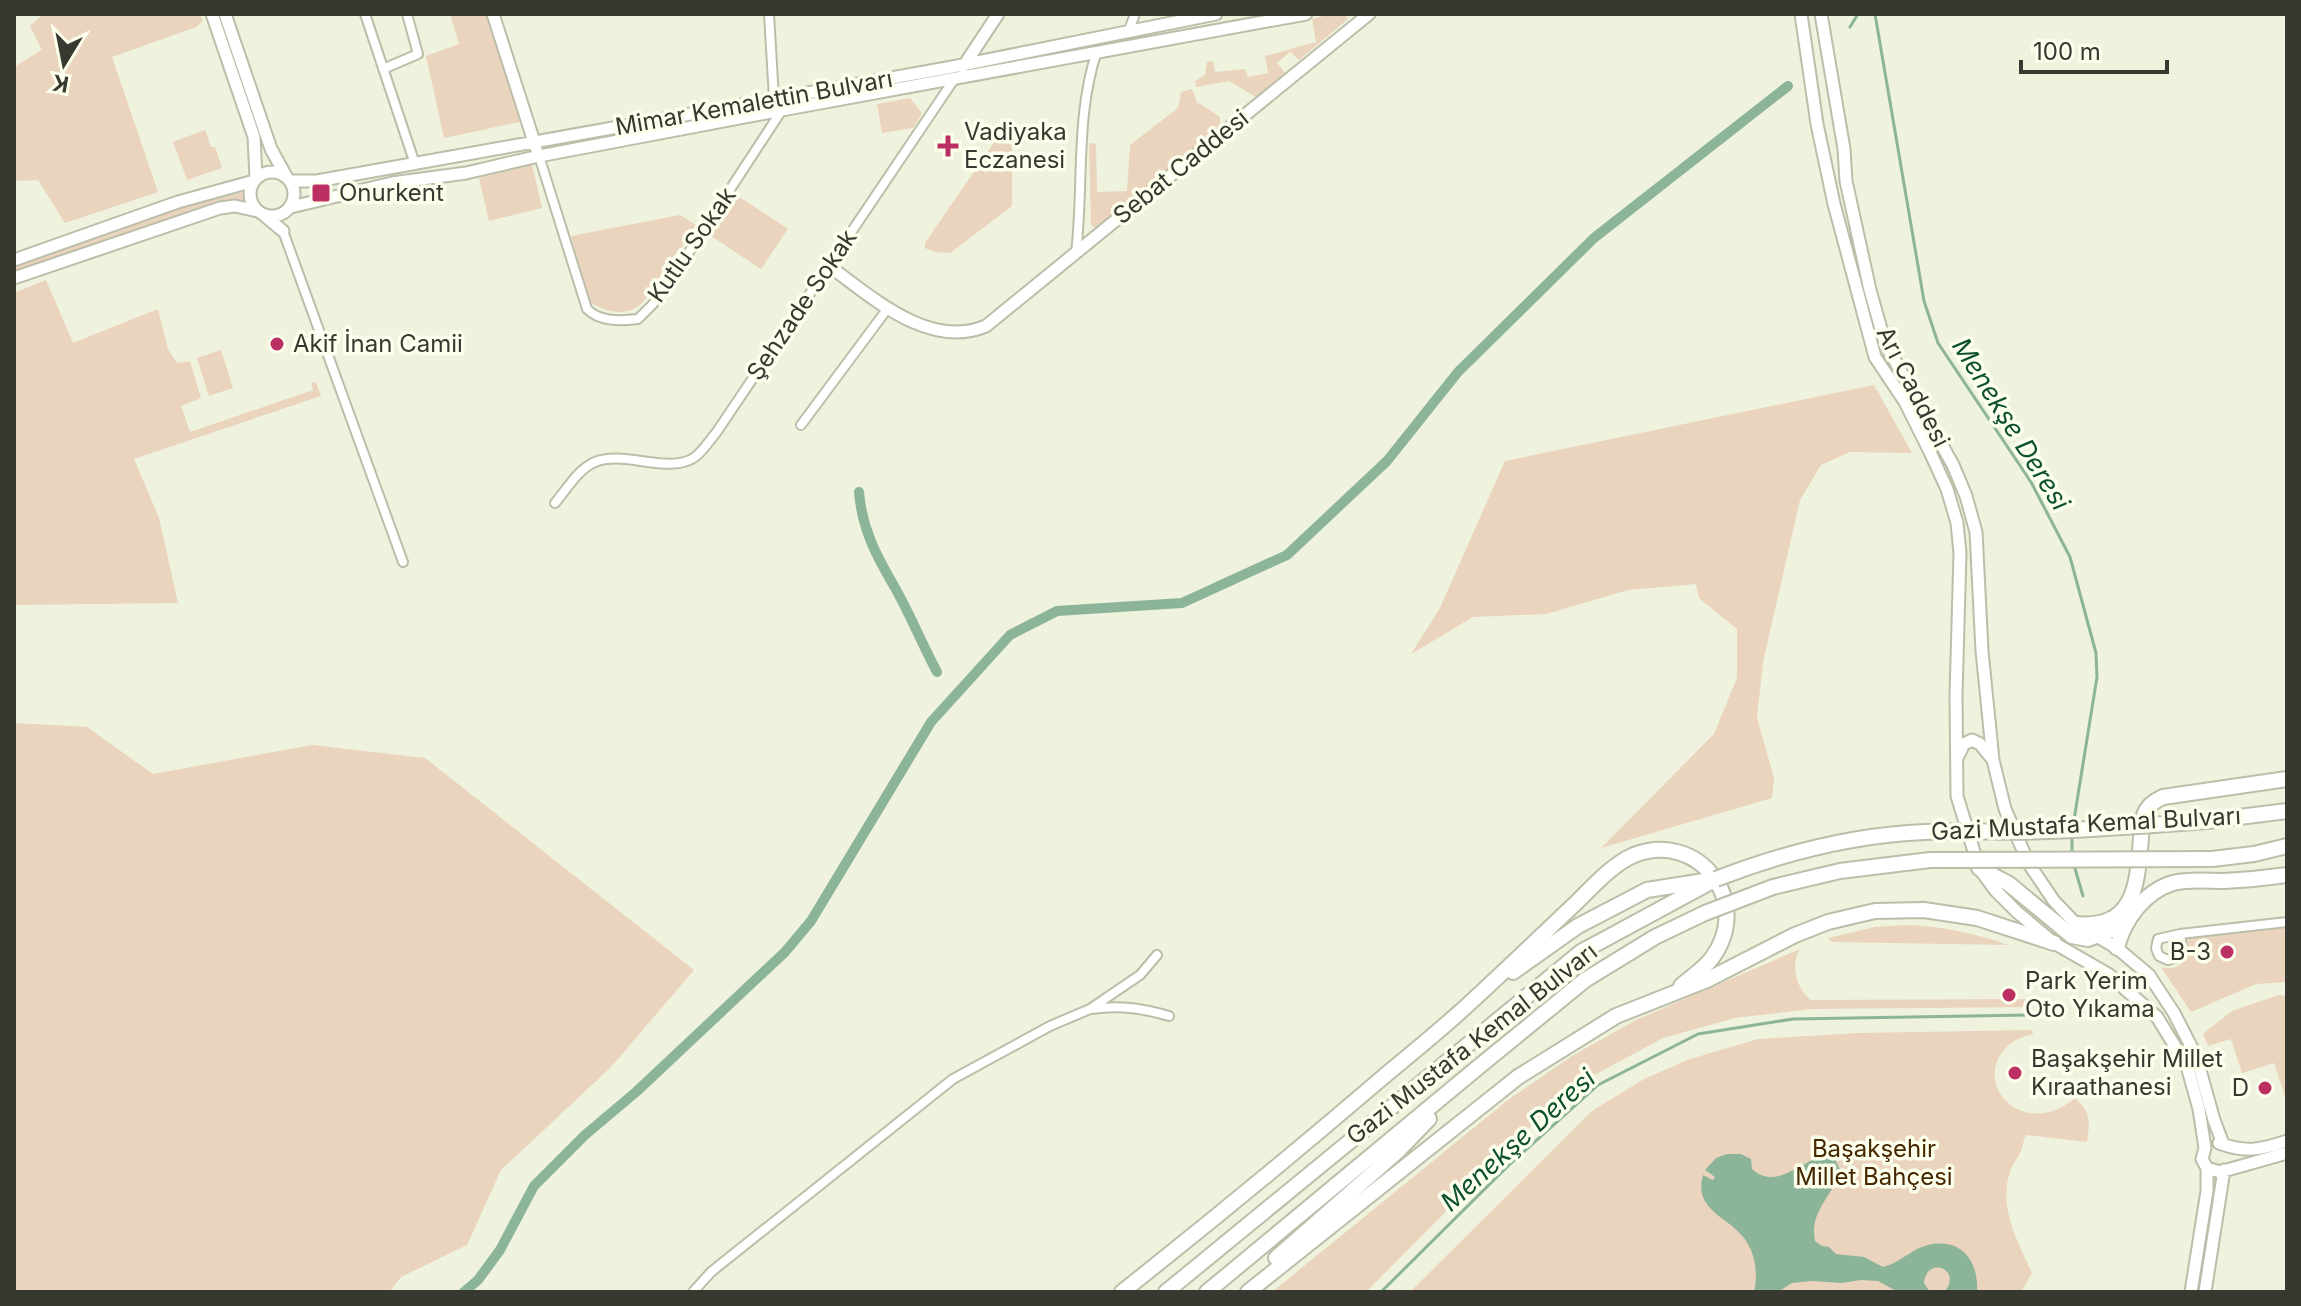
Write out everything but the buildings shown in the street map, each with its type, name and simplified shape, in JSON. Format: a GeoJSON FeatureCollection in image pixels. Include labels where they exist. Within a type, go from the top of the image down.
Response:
{"type":"FeatureCollection","features":[{"type":"Feature","properties":{"kind":"highway"},"geometry":{"type":"LineString","coordinates":[[2076,924],[2094,926],[2104,923],[2118,916],[2132,899],[2138,875],[2143,817],[2149,805],[2163,797],[2287,779]]}},
{"type":"Feature","properties":{"kind":"highway","name":"Gazi Mustafa Kemal Bulvarı"},"geometry":{"type":"LineString","coordinates":[[1166,1292],[1581,952],[1716,879],[1768,860],[1875,836],[1924,832],[2046,831],[2207,821],[2287,811]]}},
{"type":"Feature","properties":{"kind":"highway","name":"Gazi Mustafa Kemal Bulvarı"},"geometry":{"type":"LineString","coordinates":[[1207,1292],[1585,980],[1643,944],[1705,913],[1773,887],[1840,871],[1930,860],[2212,859],[2287,846]]}},
{"type":"Feature","properties":{"kind":"highway"},"geometry":{"type":"LineString","coordinates":[[1125,1292],[1315,1136],[1471,1002],[1596,884],[1634,855],[1654,851],[1684,854],[1716,879],[1724,890],[1728,913],[1720,944],[1712,959],[1671,994]]}},
{"type":"Feature","properties":{"kind":"highway"},"geometry":{"type":"LineString","coordinates":[[1979,868],[2009,884],[2072,936],[2088,939],[2124,925],[2154,893],[2173,883],[2287,875]]}},
{"type":"Feature","properties":{"kind":"highway"},"geometry":{"type":"LineString","coordinates":[[1471,1002],[1578,926],[1647,890],[1716,879]]}},
{"type":"Feature","properties":{"kind":"highway"},"geometry":{"type":"LineString","coordinates":[[1248,1292],[1518,1077],[1616,1016],[1707,980],[1795,935],[1828,922],[1875,911],[1943,911],[2054,943]]}},
{"type":"Feature","properties":{"kind":"highway"},"geometry":{"type":"LineString","coordinates":[[2117,948],[2124,925]]}},
{"type":"Feature","properties":{"kind":"highway"},"geometry":{"type":"LineString","coordinates":[[1238,1292],[1398,1151],[1476,1069]]}},
{"type":"Feature","properties":{"kind":"main road"},"geometry":{"type":"LineString","coordinates":[[212,14],[254,137],[255,180],[250,196],[261,213],[283,231],[295,195],[271,149],[225,14]]}},
{"type":"Feature","properties":{"kind":"main road"},"geometry":{"type":"LineString","coordinates":[[493,14],[539,156]]}},
{"type":"Feature","properties":{"kind":"main road"},"geometry":{"type":"LineString","coordinates":[[955,77],[998,14]]}},
{"type":"Feature","properties":{"kind":"main road","name":"Mimar Kemalettin Bulvarı"},"geometry":{"type":"LineString","coordinates":[[288,179],[317,181],[534,143],[965,64],[1216,14]]}},
{"type":"Feature","properties":{"kind":"main road"},"geometry":{"type":"LineString","coordinates":[[14,278],[220,208],[235,206],[278,216],[289,209],[392,183],[466,173],[539,156],[955,77],[1306,14]]}},
{"type":"Feature","properties":{"kind":"main road","name":"Sebat Caddesi"},"geometry":{"type":"LineString","coordinates":[[888,308],[925,326],[955,332],[977,329],[994,321],[1369,14]]}},
{"type":"Feature","properties":{"kind":"main road","name":"Arı Caddesi"},"geometry":{"type":"LineString","coordinates":[[1801,14],[1817,124],[1834,204],[1875,357],[1905,402],[1930,452],[1947,489],[1957,523],[1960,553],[1957,796],[1979,868]]}},
{"type":"Feature","properties":{"kind":"main road","name":"Arı Caddesi"},"geometry":{"type":"LineString","coordinates":[[1821,14],[1844,149],[1846,181],[1885,343],[1953,465],[1976,532],[1982,651],[1993,760],[2005,809],[2029,864],[2054,901],[2076,924],[2117,948],[2149,975],[2186,1033],[2224,1144]]}},
{"type":"Feature","properties":{"kind":"main road"},"geometry":{"type":"LineString","coordinates":[[1098,51],[1103,36]]}},
{"type":"Feature","properties":{"kind":"main road"},"geometry":{"type":"LineString","coordinates":[[14,260],[273,172],[288,179]]}},
{"type":"Feature","properties":{"kind":"main road"},"geometry":{"type":"LineString","coordinates":[[829,266],[888,308]]}},
{"type":"Feature","properties":{"kind":"main road"},"geometry":{"type":"LineString","coordinates":[[1956,760],[1964,744],[1972,740],[1977,741],[1993,760]]}},
{"type":"Feature","properties":{"kind":"main road"},"geometry":{"type":"LineString","coordinates":[[1979,868],[1995,890],[2054,943],[2108,974],[2157,1017],[2187,1066],[2199,1109],[2205,1148],[2202,1159],[2207,1168],[2213,1172],[2287,1153]]}},
{"type":"Feature","properties":{"kind":"main road"},"geometry":{"type":"LineString","coordinates":[[2205,1148],[2212,1143],[2252,1151],[2287,1141]]}},
{"type":"Feature","properties":{"kind":"main road"},"geometry":{"type":"LineString","coordinates":[[2205,1292],[2231,1155],[2224,1144]]}},
{"type":"Feature","properties":{"kind":"main road"},"geometry":{"type":"LineString","coordinates":[[2191,1292],[2207,1191],[2207,1168]]}},
{"type":"Feature","properties":{"kind":"street"},"geometry":{"type":"LineString","coordinates":[[365,14],[415,164]]}},
{"type":"Feature","properties":{"kind":"street"},"geometry":{"type":"LineString","coordinates":[[383,69],[418,54],[407,14]]}},
{"type":"Feature","properties":{"kind":"street"},"geometry":{"type":"LineString","coordinates":[[769,14],[774,99]]}},
{"type":"Feature","properties":{"kind":"street"},"geometry":{"type":"LineString","coordinates":[[1129,30],[1135,14]]}},
{"type":"Feature","properties":{"kind":"street"},"geometry":{"type":"LineString","coordinates":[[1076,253],[1081,147],[1092,68],[1098,51]]}},
{"type":"Feature","properties":{"kind":"street","name":"Şehzade Sokak"},"geometry":{"type":"LineString","coordinates":[[555,503],[581,471],[592,463],[608,458],[677,463],[697,455],[716,433],[955,77]]}},
{"type":"Feature","properties":{"kind":"street","name":"Kutlu Sokak"},"geometry":{"type":"LineString","coordinates":[[539,156],[587,309],[594,316],[604,319],[638,319],[676,272],[782,110]]}},
{"type":"Feature","properties":{"kind":"street"},"geometry":{"type":"LineString","coordinates":[[283,231],[403,562]]}},
{"type":"Feature","properties":{"kind":"street"},"geometry":{"type":"LineString","coordinates":[[801,425],[888,308]]}},
{"type":"Feature","properties":{"kind":"street"},"geometry":{"type":"LineString","coordinates":[[2180,934],[2287,922]]}},
{"type":"Feature","properties":{"kind":"street"},"geometry":{"type":"LineString","coordinates":[[693,1292],[711,1272],[953,1079],[1050,1026],[1090,1009],[1140,975],[1157,955]]}},
{"type":"Feature","properties":{"kind":"street"},"geometry":{"type":"LineString","coordinates":[[1090,1009],[1115,1006],[1141,1008],[1169,1016]]}},
{"type":"Feature","properties":{"kind":"green space"},"geometry":{"type":"Polygon","coordinates":[[[43,14],[200,14],[203,21],[196,27],[112,57],[158,192],[65,223],[38,180],[14,181],[14,67],[42,50],[30,26],[43,14]]]}},
{"type":"Feature","properties":{"kind":"green space"},"geometry":{"type":"Polygon","coordinates":[[[450,14],[487,14],[520,122],[444,138],[426,56],[459,44],[450,14]]]}},
{"type":"Feature","properties":{"kind":"green space"},"geometry":{"type":"Polygon","coordinates":[[[1344,14],[1348,19],[1299,60],[1290,52],[1277,63],[1285,73],[1256,97],[1229,81],[1196,87],[1195,81],[1205,75],[1207,62],[1213,61],[1215,72],[1245,69],[1248,77],[1268,73],[1265,56],[1316,42],[1312,19],[1344,14]]]}},
{"type":"Feature","properties":{"kind":"green space"},"geometry":{"type":"Polygon","coordinates":[[[1192,89],[1197,102],[1220,117],[1220,127],[1096,228],[1091,225],[1089,143],[1096,144],[1097,192],[1127,191],[1130,145],[1178,108],[1181,92],[1192,89]]]}},
{"type":"Feature","properties":{"kind":"green space"},"geometry":{"type":"Polygon","coordinates":[[[910,98],[922,113],[913,128],[882,133],[877,104],[910,98]]]}},
{"type":"Feature","properties":{"kind":"green space"},"geometry":{"type":"Polygon","coordinates":[[[205,130],[222,168],[187,180],[173,142],[205,130]]]}},
{"type":"Feature","properties":{"kind":"green space"},"geometry":{"type":"Polygon","coordinates":[[[998,140],[1012,145],[1012,206],[950,253],[925,248],[925,243],[998,140]]]}},
{"type":"Feature","properties":{"kind":"green space"},"geometry":{"type":"Polygon","coordinates":[[[532,165],[542,208],[489,221],[479,178],[532,165]]]}},
{"type":"Feature","properties":{"kind":"green space"},"geometry":{"type":"Polygon","coordinates":[[[243,192],[244,203],[14,274],[14,267],[186,206],[243,192]]]}},
{"type":"Feature","properties":{"kind":"green space"},"geometry":{"type":"Polygon","coordinates":[[[735,194],[788,229],[761,269],[708,234],[735,194]]]}},
{"type":"Feature","properties":{"kind":"green space"},"geometry":{"type":"Polygon","coordinates":[[[680,215],[696,225],[643,302],[631,310],[619,312],[589,302],[571,236],[680,215]]]}},
{"type":"Feature","properties":{"kind":"green space"},"geometry":{"type":"Polygon","coordinates":[[[46,280],[73,343],[158,309],[168,349],[177,363],[190,361],[201,398],[181,406],[190,432],[313,390],[311,383],[316,382],[321,396],[134,459],[159,518],[178,603],[14,605],[14,293],[46,280]]]}},
{"type":"Feature","properties":{"kind":"green space"},"geometry":{"type":"Polygon","coordinates":[[[221,350],[233,388],[209,396],[197,358],[221,350]]]}},
{"type":"Feature","properties":{"kind":"green space"},"geometry":{"type":"Polygon","coordinates":[[[1874,385],[1912,453],[1850,452],[1821,465],[1800,500],[1763,662],[1757,718],[1774,778],[1772,798],[1601,848],[1714,734],[1737,678],[1737,629],[1699,598],[1696,584],[1628,590],[1546,614],[1473,617],[1411,654],[1440,608],[1505,461],[1874,385]]]}},
{"type":"Feature","properties":{"kind":"green space"},"geometry":{"type":"Polygon","coordinates":[[[14,723],[87,727],[153,774],[312,745],[425,758],[694,970],[611,1067],[501,1170],[467,1245],[401,1277],[389,1292],[14,1292],[14,723]]]}},
{"type":"Feature","properties":{"kind":"green space"},"geometry":{"type":"Polygon","coordinates":[[[1909,925],[1959,931],[2008,945],[1832,942],[1828,938],[1875,927],[1909,925]]]}},
{"type":"Feature","properties":{"kind":"green space"},"geometry":{"type":"Polygon","coordinates":[[[2287,928],[2287,982],[2256,984],[2191,1012],[2161,967],[2175,967],[2183,962],[2186,939],[2287,928]]]}},
{"type":"Feature","properties":{"kind":"green space"},"geometry":{"type":"Polygon","coordinates":[[[1800,949],[1795,962],[1796,976],[1811,1000],[2029,999],[2032,1007],[1811,1009],[1735,1018],[1663,1038],[1589,1078],[1542,1115],[1366,1292],[1272,1292],[1508,1100],[1572,1056],[1636,1020],[1800,949]]]}},
{"type":"Feature","properties":{"kind":"green space"},"geometry":{"type":"Polygon","coordinates":[[[2279,995],[2287,996],[2287,1102],[2274,1063],[2242,1073],[2231,1039],[2208,1046],[2203,1034],[2232,1011],[2279,995]]]}},
{"type":"Feature","properties":{"kind":"green space","name":"Başakşehir Millet Bahçesi"},"geometry":{"type":"Polygon","coordinates":[[[2032,1030],[2033,1034],[2012,1042],[1998,1059],[1995,1074],[1998,1089],[2006,1101],[2020,1110],[2036,1114],[2055,1110],[2075,1098],[2087,1113],[2089,1129],[2087,1142],[2027,1135],[2024,1138],[2010,1172],[2006,1198],[2011,1224],[2032,1273],[2021,1292],[1410,1292],[1592,1111],[1644,1079],[1690,1059],[1758,1039],[1859,1033],[2032,1030]]]}},
{"type":"Feature","properties":{"kind":"shaded area"},"geometry":{"type":"Polygon","coordinates":[[[1741,1154],[1751,1159],[1752,1169],[1763,1176],[1773,1177],[1824,1156],[1834,1157],[1841,1172],[1818,1213],[1815,1241],[1836,1254],[1864,1257],[1883,1267],[1928,1245],[1950,1245],[1959,1248],[1971,1262],[1977,1292],[1944,1292],[1950,1278],[1947,1272],[1937,1268],[1931,1269],[1924,1283],[1930,1292],[1898,1292],[1878,1281],[1861,1280],[1792,1283],[1778,1292],[1754,1292],[1755,1264],[1748,1244],[1737,1230],[1707,1205],[1701,1187],[1703,1175],[1713,1180],[1715,1177],[1705,1170],[1716,1158],[1741,1154]]]}},
{"type":"Feature","properties":{"kind":"waterway"},"geometry":{"type":"LineString","coordinates":[[1850,27],[1858,14]]}},
{"type":"Feature","properties":{"kind":"waterway","name":"Menekşe Deresi"},"geometry":{"type":"LineString","coordinates":[[1875,14],[1924,301],[1938,343],[2031,482],[2070,557],[2096,653],[2097,677],[2073,826]]}},
{"type":"Feature","properties":{"kind":"waterway"},"geometry":{"type":"LineString","coordinates":[[464,1292],[478,1280],[500,1250],[534,1186],[585,1135],[636,1092],[785,952],[811,921],[931,722],[1010,635],[1057,611],[1182,603],[1287,555],[1387,461],[1458,372],[1594,238],[1788,86]]}},
{"type":"Feature","properties":{"kind":"waterway"},"geometry":{"type":"LineString","coordinates":[[859,492],[871,541],[937,672]]}},
{"type":"Feature","properties":{"kind":"waterway","name":"Menekşe Deresi"},"geometry":{"type":"LineString","coordinates":[[2072,834],[2072,854]]}},
{"type":"Feature","properties":{"kind":"waterway","name":"Menekşe Deresi"},"geometry":{"type":"LineString","coordinates":[[2074,865],[2083,896]]}},
{"type":"Feature","properties":{"kind":"waterway","name":"Menekşe Deresi"},"geometry":{"type":"LineString","coordinates":[[1381,1292],[1509,1165],[1598,1085],[1698,1034],[1793,1019],[2028,1015]]}},
{"type":"Feature","properties":{"kind":"place","name":"Vadiyaka Eczanesi"},"geometry":{"type":"Point","coordinates":[948,146]}},
{"type":"Feature","properties":{"kind":"place","name":"Onurkent"},"geometry":{"type":"Point","coordinates":[321,193]}},
{"type":"Feature","properties":{"kind":"place","name":"Akif İnan Camii"},"geometry":{"type":"Point","coordinates":[277,344]}},
{"type":"Feature","properties":{"kind":"place","name":"B-3"},"geometry":{"type":"Point","coordinates":[2227,952]}},
{"type":"Feature","properties":{"kind":"place","name":"Park Yerim Oto Yıkama"},"geometry":{"type":"Point","coordinates":[2009,995]}},
{"type":"Feature","properties":{"kind":"place","name":"Başakşehir Millet Kıraathanesi"},"geometry":{"type":"Point","coordinates":[2015,1073]}},
{"type":"Feature","properties":{"kind":"place","name":"D"},"geometry":{"type":"Point","coordinates":[2265,1088]}}]}
